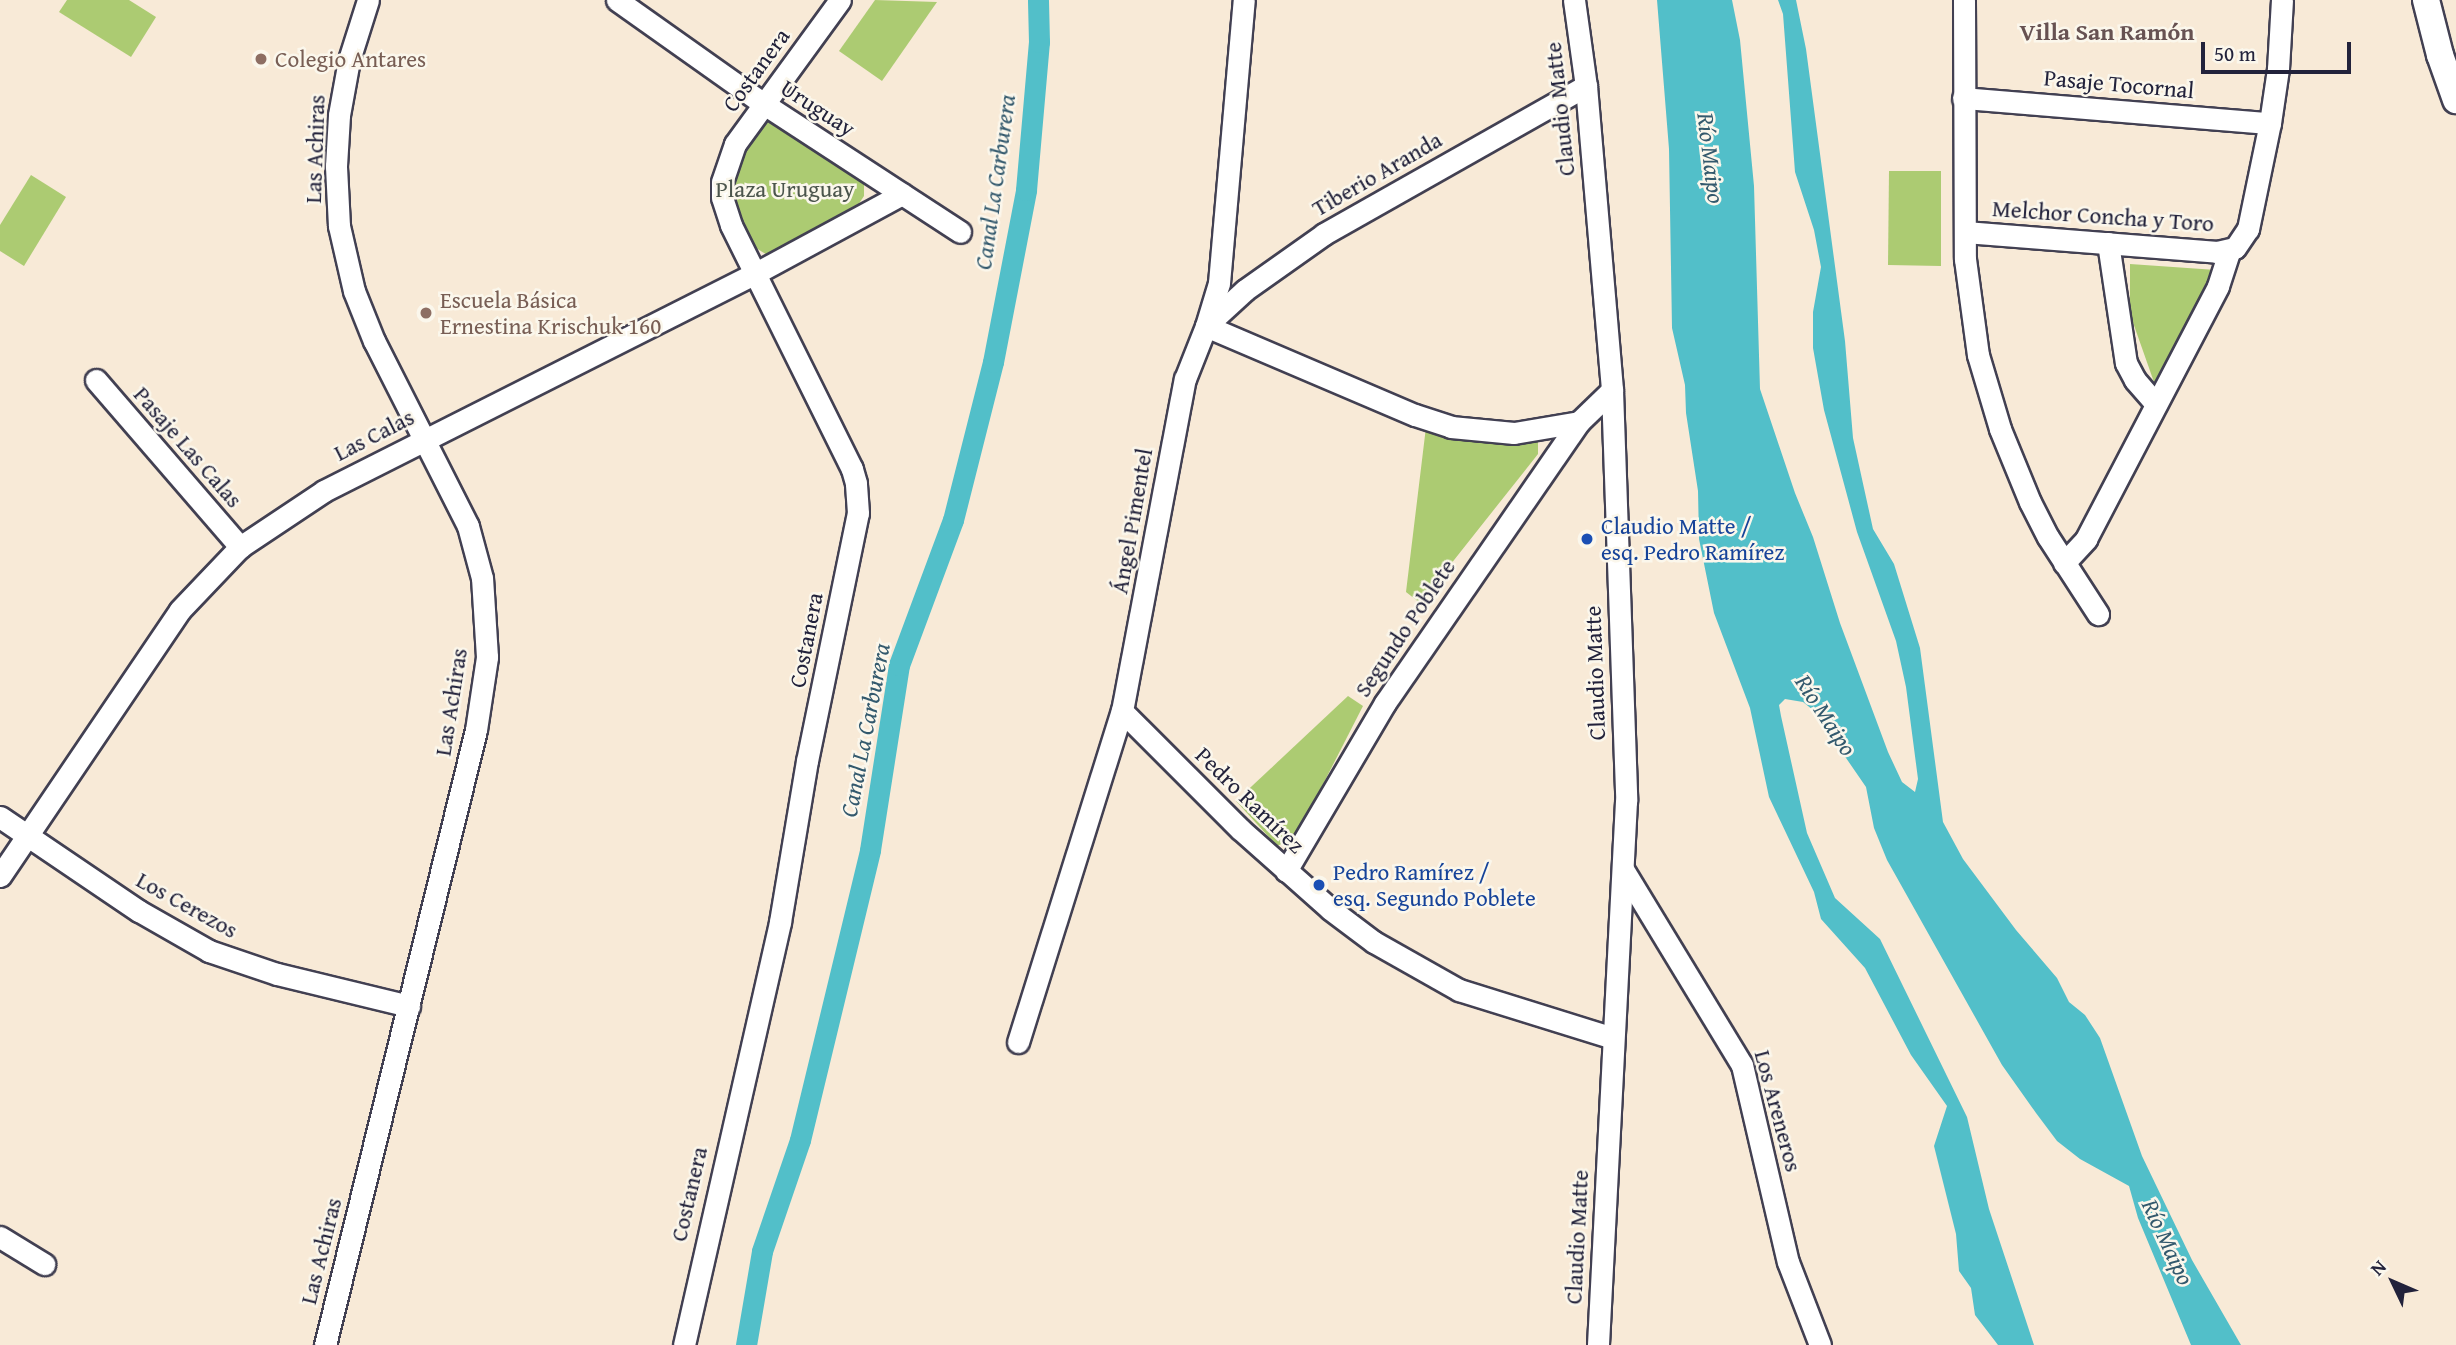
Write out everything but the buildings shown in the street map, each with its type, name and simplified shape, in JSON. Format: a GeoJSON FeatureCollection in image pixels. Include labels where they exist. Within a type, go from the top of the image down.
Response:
{"type":"FeatureCollection","features":[{"type":"Feature","properties":{"kind":"main road"},"geometry":{"type":"LineString","coordinates":[[2426,0],[2440,55],[2454,89]]}},
{"type":"Feature","properties":{"kind":"street","name":"Las Achiras"},"geometry":{"type":"LineString","coordinates":[[325,1345],[476,730],[487,657],[485,601],[477,556],[455,498],[363,316],[348,270],[339,226],[336,166],[339,116],[349,60],[368,0]]}},
{"type":"Feature","properties":{"kind":"street","name":"Uruguay"},"geometry":{"type":"LineString","coordinates":[[617,0],[764,104],[960,232]]}},
{"type":"Feature","properties":{"kind":"street","name":"Costanera"},"geometry":{"type":"LineString","coordinates":[[684,1345],[780,922],[807,761],[858,513],[852,469],[728,218],[722,182],[728,156],[840,0]]}},
{"type":"Feature","properties":{"kind":"street","name":"Ángel Pimentel"},"geometry":{"type":"LineString","coordinates":[[1018,1042],[1122,711],[1181,395],[1219,283],[1244,0]]}},
{"type":"Feature","properties":{"kind":"street","name":"Claudio Matte"},"geometry":{"type":"LineString","coordinates":[[1574,0],[1586,86],[1612,390],[1626,802],[1598,1345]]}},
{"type":"Feature","properties":{"kind":"street"},"geometry":{"type":"LineString","coordinates":[[1964,0],[1965,232],[1971,316],[1987,392],[2014,466],[2064,563],[2098,614]]}},
{"type":"Feature","properties":{"kind":"street"},"geometry":{"type":"LineString","coordinates":[[2064,563],[2083,546],[2218,286],[2233,249],[2249,229],[2278,69],[2282,0]]}},
{"type":"Feature","properties":{"kind":"street","name":"Tiberio Aranda"},"geometry":{"type":"LineString","coordinates":[[1206,326],[1245,290],[1324,234],[1586,86]]}},
{"type":"Feature","properties":{"kind":"street","name":"Pasaje Tocornal"},"geometry":{"type":"LineString","coordinates":[[1963,98],[2270,123]]}},
{"type":"Feature","properties":{"kind":"street","name":"Las Calas"},"geometry":{"type":"LineString","coordinates":[[0,876],[180,610],[240,547],[324,491],[756,273],[902,194]]}},
{"type":"Feature","properties":{"kind":"street","name":"Melchor Concha y Toro"},"geometry":{"type":"LineString","coordinates":[[1965,232],[2233,249]]}},
{"type":"Feature","properties":{"kind":"street"},"geometry":{"type":"LineString","coordinates":[[2108,243],[2126,363],[2135,380],[2156,404]]}},
{"type":"Feature","properties":{"kind":"street"},"geometry":{"type":"LineString","coordinates":[[1206,326],[1415,415],[1451,427],[1514,433],[1579,422]]}},
{"type":"Feature","properties":{"kind":"street","name":"Pasaje Las Calas"},"geometry":{"type":"LineString","coordinates":[[96,380],[240,547]]}},
{"type":"Feature","properties":{"kind":"street","name":"Segundo Poblete"},"geometry":{"type":"LineString","coordinates":[[1286,871],[1385,703],[1579,422],[1612,390]]}},
{"type":"Feature","properties":{"kind":"street","name":"Pedro Ramírez"},"geometry":{"type":"LineString","coordinates":[[1122,711],[1286,871],[1374,942],[1431,976],[1489,1001],[1613,1038]]}},
{"type":"Feature","properties":{"kind":"street","name":"Los Cerezos"},"geometry":{"type":"LineString","coordinates":[[0,817],[150,919],[209,951],[277,974],[409,1006]]}},
{"type":"Feature","properties":{"kind":"street","name":"Los Areneros"},"geometry":{"type":"LineString","coordinates":[[1624,872],[1742,1065],[1788,1262],[1820,1345]]}},
{"type":"Feature","properties":{"kind":"street"},"geometry":{"type":"LineString","coordinates":[[3,1246],[44,1264]]}},
{"type":"Feature","properties":{"kind":"green space"},"geometry":{"type":"Polygon","coordinates":[[[67,0],[129,0],[156,17],[131,57],[59,12],[67,0]]]}},
{"type":"Feature","properties":{"kind":"green space"},"geometry":{"type":"Polygon","coordinates":[[[875,0],[937,2],[882,81],[839,51],[875,0]]]}},
{"type":"Feature","properties":{"kind":"green space","name":"Plaza Uruguay"},"geometry":{"type":"Polygon","coordinates":[[[774,120],[864,182],[864,196],[856,208],[769,256],[756,248],[735,205],[733,169],[760,125],[774,120]]]}},
{"type":"Feature","properties":{"kind":"green space"},"geometry":{"type":"Polygon","coordinates":[[[1889,171],[1941,171],[1941,266],[1888,265],[1889,171]]]}},
{"type":"Feature","properties":{"kind":"green space"},"geometry":{"type":"Polygon","coordinates":[[[31,175],[66,197],[24,266],[0,251],[0,225],[31,175]]]}},
{"type":"Feature","properties":{"kind":"green space"},"geometry":{"type":"Polygon","coordinates":[[[2130,264],[2216,270],[2155,385],[2130,314],[2130,264]]]}},
{"type":"Feature","properties":{"kind":"green space"},"geometry":{"type":"Polygon","coordinates":[[[1426,427],[1457,437],[1538,440],[1538,454],[1420,603],[1406,592],[1426,427]]]}},
{"type":"Feature","properties":{"kind":"green space"},"geometry":{"type":"Polygon","coordinates":[[[1348,696],[1363,706],[1296,837],[1277,846],[1236,801],[1348,696]]]}},
{"type":"Feature","properties":{"kind":"water","name":"Río Maipo"},"geometry":{"type":"Polygon","coordinates":[[[1657,0],[1732,0],[1740,40],[1754,186],[1760,389],[1795,493],[1813,537],[1840,623],[1888,752],[1902,782],[1915,792],[1918,779],[1906,687],[1896,641],[1857,532],[1824,410],[1813,348],[1813,312],[1821,267],[1814,230],[1795,172],[1783,14],[1778,0],[1796,0],[1806,49],[1845,341],[1853,438],[1873,529],[1894,564],[1920,648],[1943,822],[1963,859],[2016,930],[2057,978],[2069,1002],[2085,1015],[2100,1038],[2142,1156],[2192,1260],[2241,1345],[2191,1345],[2138,1218],[2129,1186],[2080,1159],[2057,1141],[2002,1065],[1887,860],[1874,828],[1866,787],[1813,710],[1803,702],[1785,699],[1779,705],[1807,833],[1835,898],[1880,939],[1967,1117],[1989,1209],[2034,1345],[1998,1345],[1975,1315],[1971,1288],[1959,1271],[1956,1234],[1934,1146],[1947,1106],[1911,1055],[1865,968],[1821,919],[1814,892],[1769,797],[1750,708],[1714,613],[1699,539],[1698,491],[1686,413],[1685,385],[1672,328],[1669,149],[1657,0]]]}},
{"type":"Feature","properties":{"kind":"waterway","name":"Canal La Carburera"},"geometry":{"type":"LineString","coordinates":[[746,1345],[762,1251],[800,1140],[870,850],[899,665],[953,520],[993,362],[1026,190],[1039,42],[1038,0]]}},
{"type":"Feature","properties":{"kind":"place","name":"Colegio Antares"},"geometry":{"type":"Point","coordinates":[261,59]}},
{"type":"Feature","properties":{"kind":"place","name":"Escuela Básica Ernestina Krischuk 160"},"geometry":{"type":"Point","coordinates":[426,313]}},
{"type":"Feature","properties":{"kind":"place","name":"Claudio Matte / esq. Pedro Ramírez"},"geometry":{"type":"Point","coordinates":[1587,539]}},
{"type":"Feature","properties":{"kind":"place","name":"Pedro Ramírez / esq. Segundo Poblete"},"geometry":{"type":"Point","coordinates":[1319,885]}},
{"type":"Feature","properties":{"kind":"district","name":"Villa San Ramón"},"geometry":{"type":"Point","coordinates":[2107,32]}}]}
